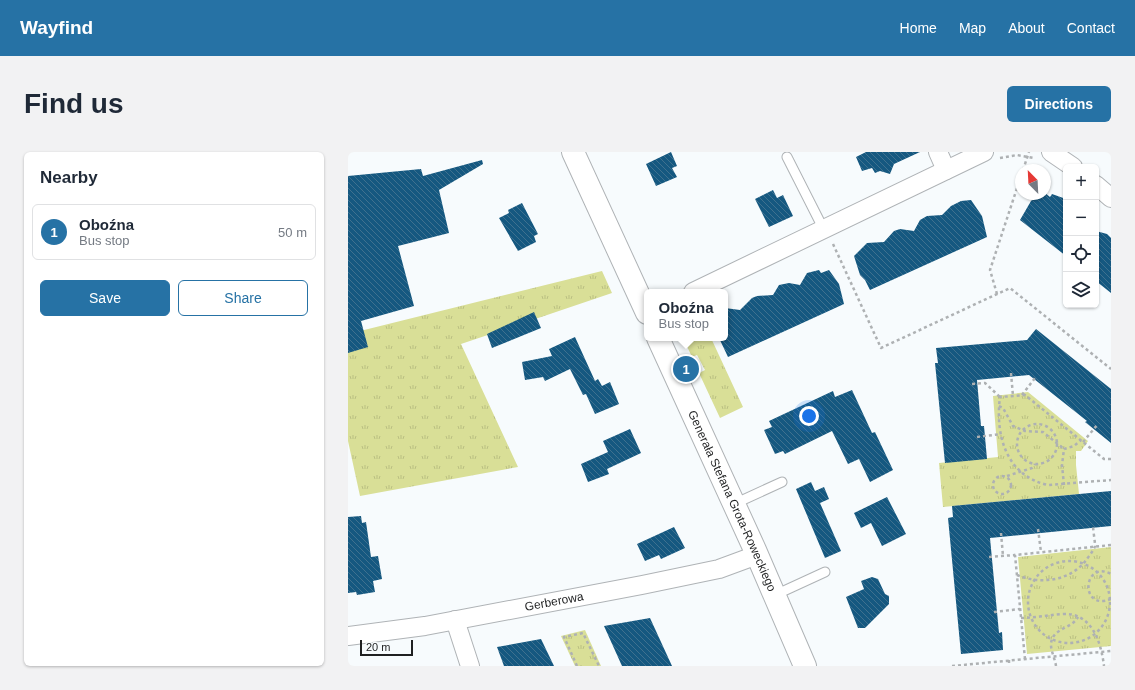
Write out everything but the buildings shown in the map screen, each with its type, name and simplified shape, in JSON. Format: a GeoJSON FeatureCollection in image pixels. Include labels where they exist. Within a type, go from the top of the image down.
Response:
{"type":"FeatureCollection","features":[{"type":"Feature","properties":{"kind":"street"},"geometry":{"type":"LineString","coordinates":[[573,152],[644,307]]}},
{"type":"Feature","properties":{"kind":"street"},"geometry":{"type":"LineString","coordinates":[[938,152],[946,170]]}},
{"type":"Feature","properties":{"kind":"street"},"geometry":{"type":"LineString","coordinates":[[699,289],[946,170],[990,156]]}},
{"type":"Feature","properties":{"kind":"street"},"geometry":{"type":"LineString","coordinates":[[1045,156],[1065,164]]}},
{"type":"Feature","properties":{"kind":"street"},"geometry":{"type":"LineString","coordinates":[[1099,188],[1111,198]]}},
{"type":"Feature","properties":{"kind":"street","name":"Generała Stefana Grota-Roweckiego"},"geometry":{"type":"LineString","coordinates":[[659,341],[775,595],[805,666]]}},
{"type":"Feature","properties":{"kind":"street","name":"Gerberowa"},"geometry":{"type":"LineString","coordinates":[[348,636],[455,620],[719,569],[757,555]]}},
{"type":"Feature","properties":{"kind":"street"},"geometry":{"type":"LineString","coordinates":[[455,620],[470,666]]}},
{"type":"Feature","properties":{"kind":"lane"},"geometry":{"type":"LineString","coordinates":[[787,156],[823,228]]}},
{"type":"Feature","properties":{"kind":"lane"},"geometry":{"type":"LineString","coordinates":[[734,504],[782,482]]}},
{"type":"Feature","properties":{"kind":"lane"},"geometry":{"type":"LineString","coordinates":[[775,595],[826,572]]}},
{"type":"Feature","properties":{"kind":"path"},"geometry":{"type":"LineString","coordinates":[[1025,164],[1029,152]]}},
{"type":"Feature","properties":{"kind":"path"},"geometry":{"type":"LineString","coordinates":[[990,156],[1045,156]]}},
{"type":"Feature","properties":{"kind":"path"},"geometry":{"type":"LineString","coordinates":[[997,294],[990,270],[1015,194]]}},
{"type":"Feature","properties":{"kind":"path"},"geometry":{"type":"LineString","coordinates":[[823,228],[835,248],[881,348],[1010,288],[1111,369]]}},
{"type":"Feature","properties":{"kind":"path"},"geometry":{"type":"LineString","coordinates":[[1011,373],[1013,396]]}},
{"type":"Feature","properties":{"kind":"path"},"geometry":{"type":"LineString","coordinates":[[1022,395],[1035,378]]}},
{"type":"Feature","properties":{"kind":"path"},"geometry":{"type":"LineString","coordinates":[[972,384],[984,383],[1000,397],[1025,395],[1104,459],[1111,459]]}},
{"type":"Feature","properties":{"kind":"path"},"geometry":{"type":"LineString","coordinates":[[1000,397],[999,406],[1001,434],[1004,450],[1020,473],[1038,483],[1048,485],[1064,485],[1111,480]]}},
{"type":"Feature","properties":{"kind":"path"},"geometry":{"type":"LineString","coordinates":[[999,406],[1003,408],[1013,426],[1022,431],[1043,432],[1064,448],[1074,446],[1082,441],[1098,424]]}},
{"type":"Feature","properties":{"kind":"path"},"geometry":{"type":"LineString","coordinates":[[1007,476],[1011,483],[1009,490],[1005,494],[995,492],[992,487],[996,477],[1020,473],[1032,468],[1036,464],[1047,461],[1052,457],[1057,444],[1052,431],[1047,426],[1033,424],[1022,431],[1018,437],[1018,451],[1027,461],[1036,464]]}},
{"type":"Feature","properties":{"kind":"path"},"geometry":{"type":"LineString","coordinates":[[977,437],[1001,434]]}},
{"type":"Feature","properties":{"kind":"path"},"geometry":{"type":"LineString","coordinates":[[1064,448],[1062,466],[1064,485]]}},
{"type":"Feature","properties":{"kind":"path"},"geometry":{"type":"LineString","coordinates":[[1017,575],[1034,580],[1065,576],[1074,572],[1083,564],[1095,547],[1093,525]]}},
{"type":"Feature","properties":{"kind":"path"},"geometry":{"type":"LineString","coordinates":[[1038,529],[1041,552]]}},
{"type":"Feature","properties":{"kind":"path"},"geometry":{"type":"LineString","coordinates":[[1001,533],[1002,556]]}},
{"type":"Feature","properties":{"kind":"path"},"geometry":{"type":"LineString","coordinates":[[989,557],[1111,545]]}},
{"type":"Feature","properties":{"kind":"path"},"geometry":{"type":"LineString","coordinates":[[1015,555],[1025,659]]}},
{"type":"Feature","properties":{"kind":"path"},"geometry":{"type":"LineString","coordinates":[[1071,561],[1083,564],[1097,572],[1106,584],[1111,599],[1108,616],[1095,634],[1075,642],[1065,642],[1052,638],[1037,627],[1032,618],[1029,599],[1034,580],[1050,566],[1060,562],[1071,561]]}},
{"type":"Feature","properties":{"kind":"path"},"geometry":{"type":"LineString","coordinates":[[1111,574],[1097,572],[1089,580],[1089,592],[1096,599],[1100,601],[1111,599]]}},
{"type":"Feature","properties":{"kind":"path"},"geometry":{"type":"LineString","coordinates":[[994,612],[1020,609]]}},
{"type":"Feature","properties":{"kind":"path"},"geometry":{"type":"LineString","coordinates":[[1021,618],[1064,614],[1078,617],[1090,624],[1102,652],[1104,666]]}},
{"type":"Feature","properties":{"kind":"path"},"geometry":{"type":"LineString","coordinates":[[1056,666],[1055,656],[1051,645],[1052,638],[1057,632],[1071,625],[1078,617]]}},
{"type":"Feature","properties":{"kind":"path"},"geometry":{"type":"LineString","coordinates":[[577,666],[564,637],[583,633],[599,666]]}},
{"type":"Feature","properties":{"kind":"path"},"geometry":{"type":"LineString","coordinates":[[952,666],[1111,651]]}},
{"type":"Feature","properties":{"kind":"path"},"geometry":{"type":"LineString","coordinates":[[1009,660],[1009,666]]}},
{"type":"Feature","properties":{"kind":"green space"},"geometry":{"type":"Polygon","coordinates":[[[602,271],[612,293],[461,344],[518,467],[360,496],[348,441],[348,334],[602,271]]]}},
{"type":"Feature","properties":{"kind":"green space"},"geometry":{"type":"Polygon","coordinates":[[[684,341],[712,341],[743,407],[720,418],[699,373],[705,370],[697,355],[692,357],[684,341]]]}},
{"type":"Feature","properties":{"kind":"green space"},"geometry":{"type":"Polygon","coordinates":[[[1028,392],[1088,441],[1081,451],[1076,451],[1079,494],[943,507],[939,463],[998,457],[993,396],[1028,392]]]}},
{"type":"Feature","properties":{"kind":"green space"},"geometry":{"type":"Polygon","coordinates":[[[1111,547],[1111,646],[1027,654],[1018,557],[1111,547]]]}},
{"type":"Feature","properties":{"kind":"green space"},"geometry":{"type":"Polygon","coordinates":[[[585,630],[601,666],[575,666],[561,636],[585,630]]]}},
{"type":"Feature","properties":{"kind":"place","name":"Oboźna"},"geometry":{"type":"Point","coordinates":[686,369]}}]}
